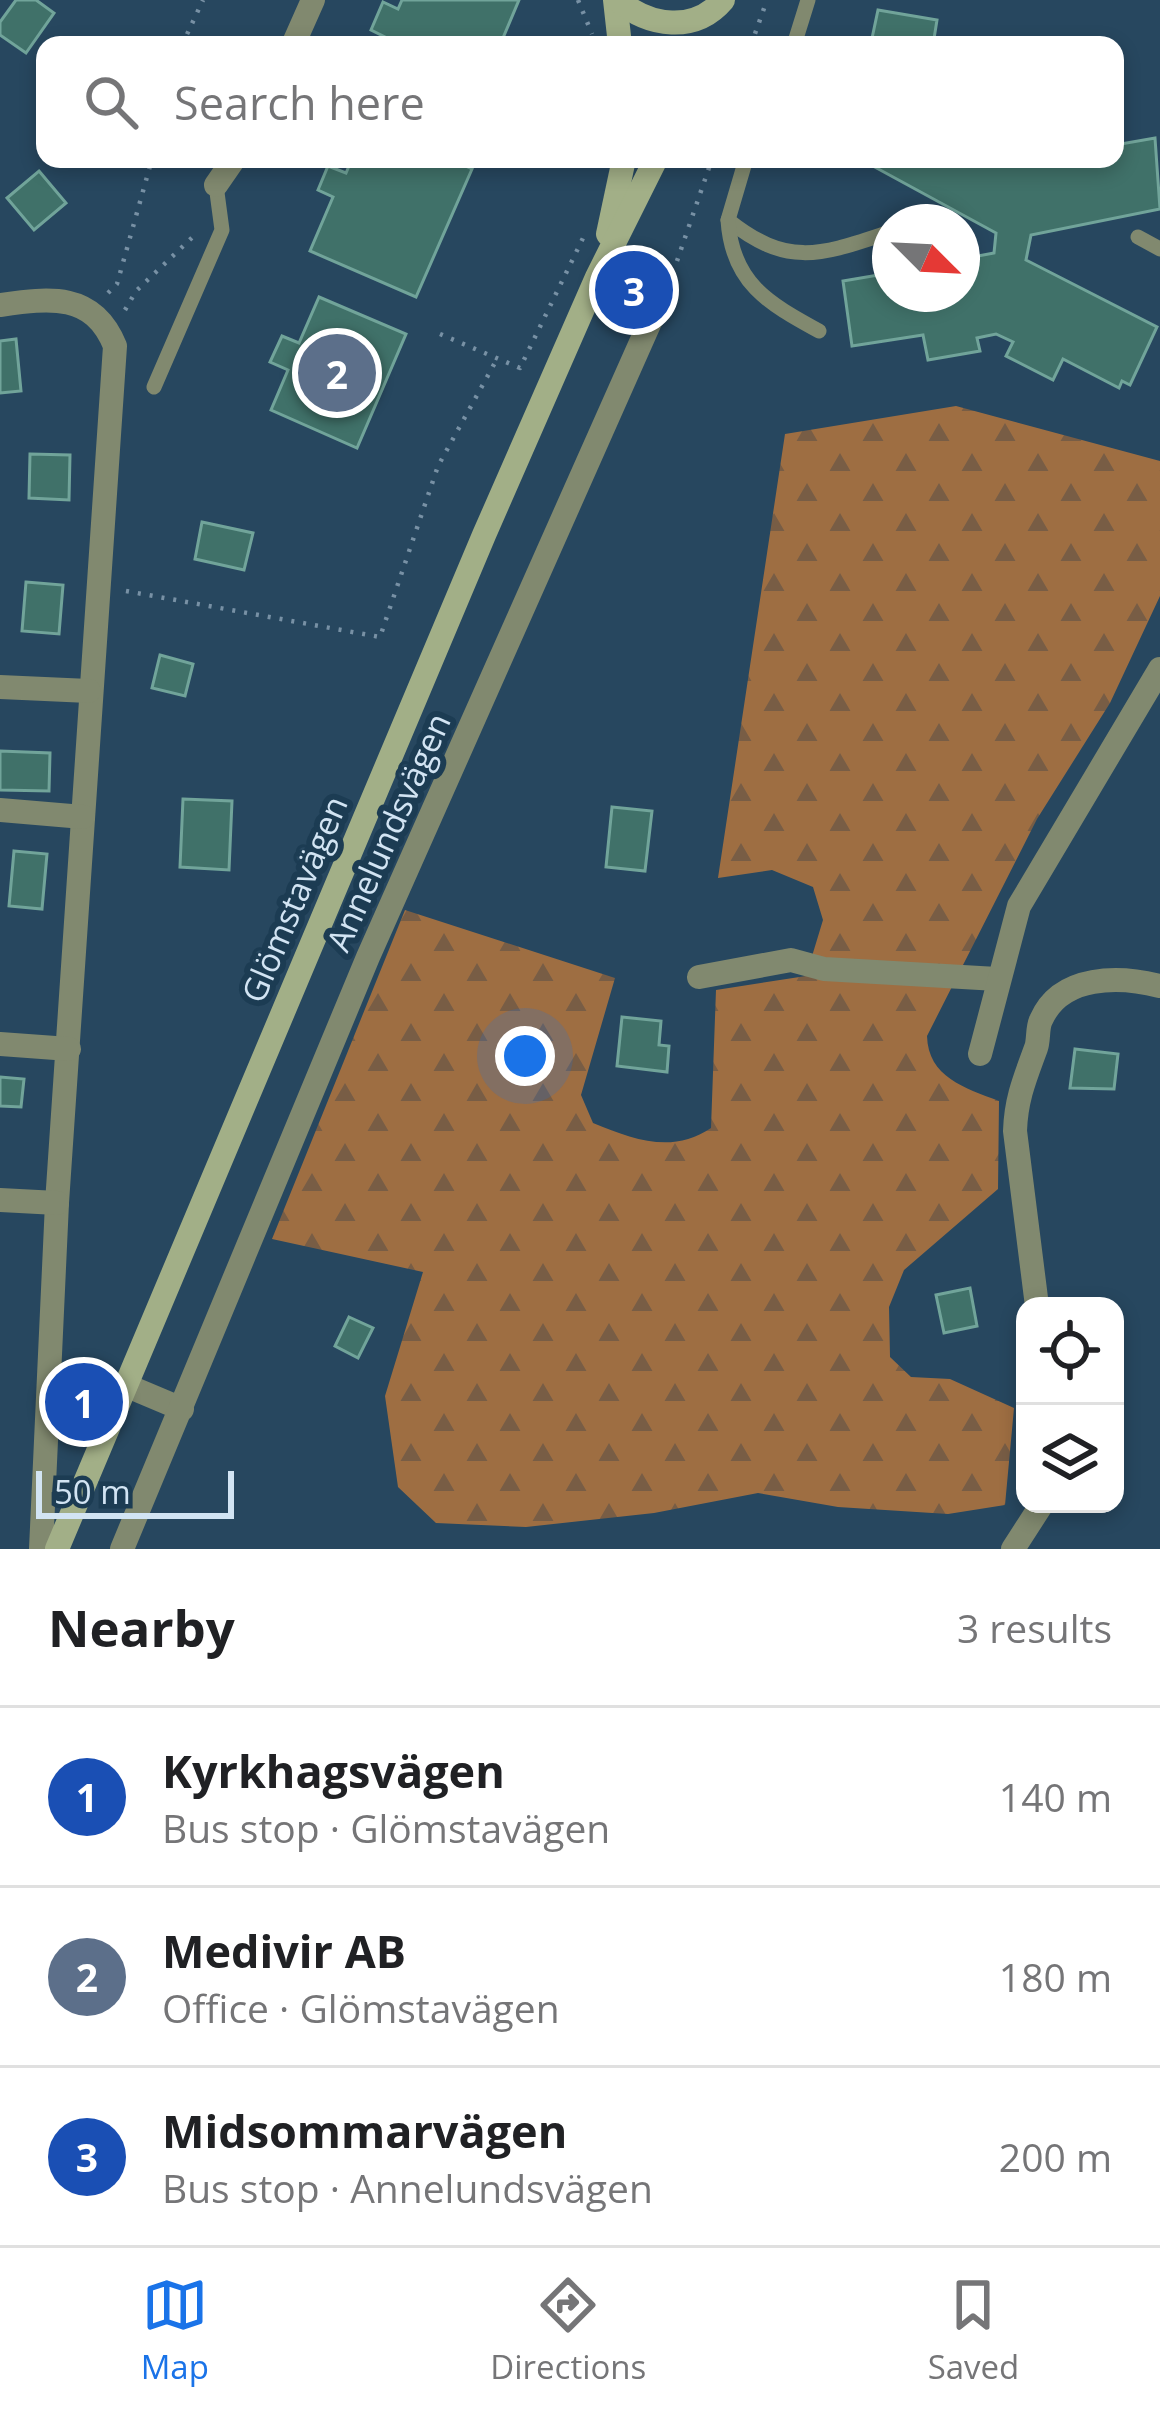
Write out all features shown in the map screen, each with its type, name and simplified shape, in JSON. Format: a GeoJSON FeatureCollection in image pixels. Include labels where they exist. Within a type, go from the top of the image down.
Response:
{"type":"FeatureCollection","features":[{"type":"Feature","properties":{"kind":"main road"},"geometry":{"type":"LineString","coordinates":[[616,0],[649,18],[680,24],[719,4]]}},
{"type":"Feature","properties":{"kind":"main road"},"geometry":{"type":"LineString","coordinates":[[616,0],[619,36]]}},
{"type":"Feature","properties":{"kind":"main road"},"geometry":{"type":"LineString","coordinates":[[705,36],[719,4]]}},
{"type":"Feature","properties":{"kind":"main road","name":"Glömstavägen"},"geometry":{"type":"LineString","coordinates":[[597,277],[622,168]]}},
{"type":"Feature","properties":{"kind":"main road","name":"Glömstavägen"},"geometry":{"type":"LineString","coordinates":[[57,1549],[597,277],[652,168]]}},
{"type":"Feature","properties":{"kind":"street"},"geometry":{"type":"LineString","coordinates":[[297,36],[313,0]]}},
{"type":"Feature","properties":{"kind":"street"},"geometry":{"type":"LineString","coordinates":[[216,185],[228,168]]}},
{"type":"Feature","properties":{"kind":"street","name":"Annelundsvägen"},"geometry":{"type":"LineString","coordinates":[[122,1549],[368,957],[666,286]]}},
{"type":"Feature","properties":{"kind":"street"},"geometry":{"type":"LineString","coordinates":[[0,305],[63,299],[101,322],[115,346],[57,1203],[41,1549]]}},
{"type":"Feature","properties":{"kind":"street"},"geometry":{"type":"LineString","coordinates":[[980,1054],[1009,931],[1031,879],[1160,669]]}},
{"type":"Feature","properties":{"kind":"street"},"geometry":{"type":"LineString","coordinates":[[0,687],[89,691]]}},
{"type":"Feature","properties":{"kind":"street"},"geometry":{"type":"LineString","coordinates":[[0,810],[83,817]]}},
{"type":"Feature","properties":{"kind":"street"},"geometry":{"type":"LineString","coordinates":[[699,977],[791,960],[824,969],[997,979]]}},
{"type":"Feature","properties":{"kind":"street"},"geometry":{"type":"LineString","coordinates":[[1036,1297],[1018,1169],[1016,1103],[1038,1043],[1040,1021],[1061,995],[1084,982],[1160,986]]}},
{"type":"Feature","properties":{"kind":"street"},"geometry":{"type":"LineString","coordinates":[[0,1044],[69,1048]]}},
{"type":"Feature","properties":{"kind":"street"},"geometry":{"type":"LineString","coordinates":[[0,1200],[57,1203]]}},
{"type":"Feature","properties":{"kind":"street"},"geometry":{"type":"LineString","coordinates":[[124,1385],[182,1408]]}},
{"type":"Feature","properties":{"kind":"street"},"geometry":{"type":"LineString","coordinates":[[1013,1549],[1036,1513]]}},
{"type":"Feature","properties":{"kind":"lane"},"geometry":{"type":"LineString","coordinates":[[797,36],[808,0]]}},
{"type":"Feature","properties":{"kind":"lane"},"geometry":{"type":"LineString","coordinates":[[743,168],[728,220],[731,248],[746,283],[767,302],[819,331]]}},
{"type":"Feature","properties":{"kind":"lane"},"geometry":{"type":"LineString","coordinates":[[154,387],[222,230],[216,185]]}},
{"type":"Feature","properties":{"kind":"lane"},"geometry":{"type":"LineString","coordinates":[[728,220],[762,244],[807,256],[872,237]]}},
{"type":"Feature","properties":{"kind":"lane"},"geometry":{"type":"LineString","coordinates":[[1138,237],[1160,249]]}},
{"type":"Feature","properties":{"kind":"path"},"geometry":{"type":"LineString","coordinates":[[186,36],[203,0]]}},
{"type":"Feature","properties":{"kind":"path"},"geometry":{"type":"LineString","coordinates":[[578,0],[592,36]]}},
{"type":"Feature","properties":{"kind":"path"},"geometry":{"type":"LineString","coordinates":[[755,36],[767,0]]}},
{"type":"Feature","properties":{"kind":"path"},"geometry":{"type":"LineString","coordinates":[[101,322],[117,284],[149,168]]}},
{"type":"Feature","properties":{"kind":"path"},"geometry":{"type":"LineString","coordinates":[[666,286],[709,168]]}},
{"type":"Feature","properties":{"kind":"path"},"geometry":{"type":"LineString","coordinates":[[440,334],[520,368],[591,223]]}},
{"type":"Feature","properties":{"kind":"path"},"geometry":{"type":"LineString","coordinates":[[101,322],[194,232],[222,230]]}},
{"type":"Feature","properties":{"kind":"path"},"geometry":{"type":"LineString","coordinates":[[97,586],[380,638],[438,466],[497,359]]}},
{"type":"Feature","properties":{"kind":"green space"},"geometry":{"type":"Polygon","coordinates":[[[956,406],[1160,461],[1160,596],[1110,703],[1037,819],[927,1036],[941,1071],[962,1086],[999,1101],[998,1189],[904,1270],[889,1307],[890,1357],[911,1377],[950,1379],[1014,1408],[1005,1505],[948,1514],[838,1507],[758,1493],[654,1513],[526,1527],[436,1523],[398,1487],[385,1396],[423,1272],[272,1239],[405,910],[615,978],[581,1095],[593,1123],[653,1142],[682,1141],[711,1128],[716,990],[806,976],[823,920],[813,887],[772,870],[718,878],[785,434],[956,406]]]}},
{"type":"Feature","properties":{"kind":"building"},"geometry":{"type":"Polygon","coordinates":[[[16,0],[36,0],[54,13],[26,53],[0,35],[0,22],[16,0]]]}},
{"type":"Feature","properties":{"kind":"building"},"geometry":{"type":"Polygon","coordinates":[[[402,0],[519,0],[504,36],[383,36],[371,30],[383,2],[398,9],[402,0]]]}},
{"type":"Feature","properties":{"kind":"building"},"geometry":{"type":"Polygon","coordinates":[[[878,10],[937,20],[934,36],[872,36],[878,10]]]}},
{"type":"Feature","properties":{"kind":"building"},"geometry":{"type":"Polygon","coordinates":[[[1155,138],[1160,209],[1031,235],[1026,260],[1157,327],[1130,385],[1122,381],[1119,388],[1063,359],[1053,380],[1006,356],[1013,342],[996,334],[977,338],[980,351],[928,360],[923,335],[852,346],[843,281],[872,276],[872,312],[980,312],[980,256],[994,253],[996,233],[980,224],[980,204],[943,204],[877,168],[1124,168],[1124,143],[1155,138]]]}},
{"type":"Feature","properties":{"kind":"building"},"geometry":{"type":"Polygon","coordinates":[[[327,168],[346,173],[348,168],[472,169],[416,297],[310,251],[333,197],[318,190],[327,168]]]}},
{"type":"Feature","properties":{"kind":"building"},"geometry":{"type":"Polygon","coordinates":[[[39,171],[66,203],[34,230],[7,198],[39,171]]]}},
{"type":"Feature","properties":{"kind":"building"},"geometry":{"type":"Polygon","coordinates":[[[319,297],[406,334],[357,448],[271,410],[288,370],[270,362],[282,336],[299,343],[319,297]]]}},
{"type":"Feature","properties":{"kind":"building"},"geometry":{"type":"Polygon","coordinates":[[[16,339],[21,391],[0,393],[0,341],[16,339]]]}},
{"type":"Feature","properties":{"kind":"building"},"geometry":{"type":"Polygon","coordinates":[[[30,454],[70,455],[69,500],[29,498],[30,454]]]}},
{"type":"Feature","properties":{"kind":"building"},"geometry":{"type":"Polygon","coordinates":[[[202,522],[253,533],[244,570],[195,559],[202,522]]]}},
{"type":"Feature","properties":{"kind":"building"},"geometry":{"type":"Polygon","coordinates":[[[26,582],[63,585],[59,634],[22,631],[26,582]]]}},
{"type":"Feature","properties":{"kind":"building"},"geometry":{"type":"Polygon","coordinates":[[[160,655],[193,664],[185,696],[152,688],[160,655]]]}},
{"type":"Feature","properties":{"kind":"building"},"geometry":{"type":"Polygon","coordinates":[[[0,751],[50,753],[49,791],[0,790],[0,751]]]}},
{"type":"Feature","properties":{"kind":"building"},"geometry":{"type":"Polygon","coordinates":[[[183,799],[232,801],[229,870],[180,867],[183,799]]]}},
{"type":"Feature","properties":{"kind":"building"},"geometry":{"type":"Polygon","coordinates":[[[612,807],[652,811],[645,871],[606,867],[612,807]]]}},
{"type":"Feature","properties":{"kind":"building"},"geometry":{"type":"Polygon","coordinates":[[[14,851],[47,854],[42,909],[9,906],[14,851]]]}},
{"type":"Feature","properties":{"kind":"building"},"geometry":{"type":"Polygon","coordinates":[[[622,1017],[661,1021],[659,1045],[669,1046],[667,1072],[617,1066],[622,1017]]]}},
{"type":"Feature","properties":{"kind":"building"},"geometry":{"type":"Polygon","coordinates":[[[1075,1049],[1118,1054],[1114,1089],[1070,1088],[1075,1049]]]}},
{"type":"Feature","properties":{"kind":"building"},"geometry":{"type":"Polygon","coordinates":[[[0,1077],[24,1079],[21,1107],[0,1106],[0,1077]]]}},
{"type":"Feature","properties":{"kind":"building"},"geometry":{"type":"Polygon","coordinates":[[[970,1288],[977,1326],[944,1333],[936,1295],[970,1288]]]}},
{"type":"Feature","properties":{"kind":"building"},"geometry":{"type":"Polygon","coordinates":[[[349,1317],[373,1328],[358,1358],[335,1346],[349,1317]]]}},
{"type":"Feature","properties":{"kind":"place","name":"Midsommarvägen"},"geometry":{"type":"Point","coordinates":[634,290]}},
{"type":"Feature","properties":{"kind":"place","name":"Medivir AB"},"geometry":{"type":"Point","coordinates":[337,373]}},
{"type":"Feature","properties":{"kind":"place","name":"Kyrkhagsvägen"},"geometry":{"type":"Point","coordinates":[84,1402]}}]}
